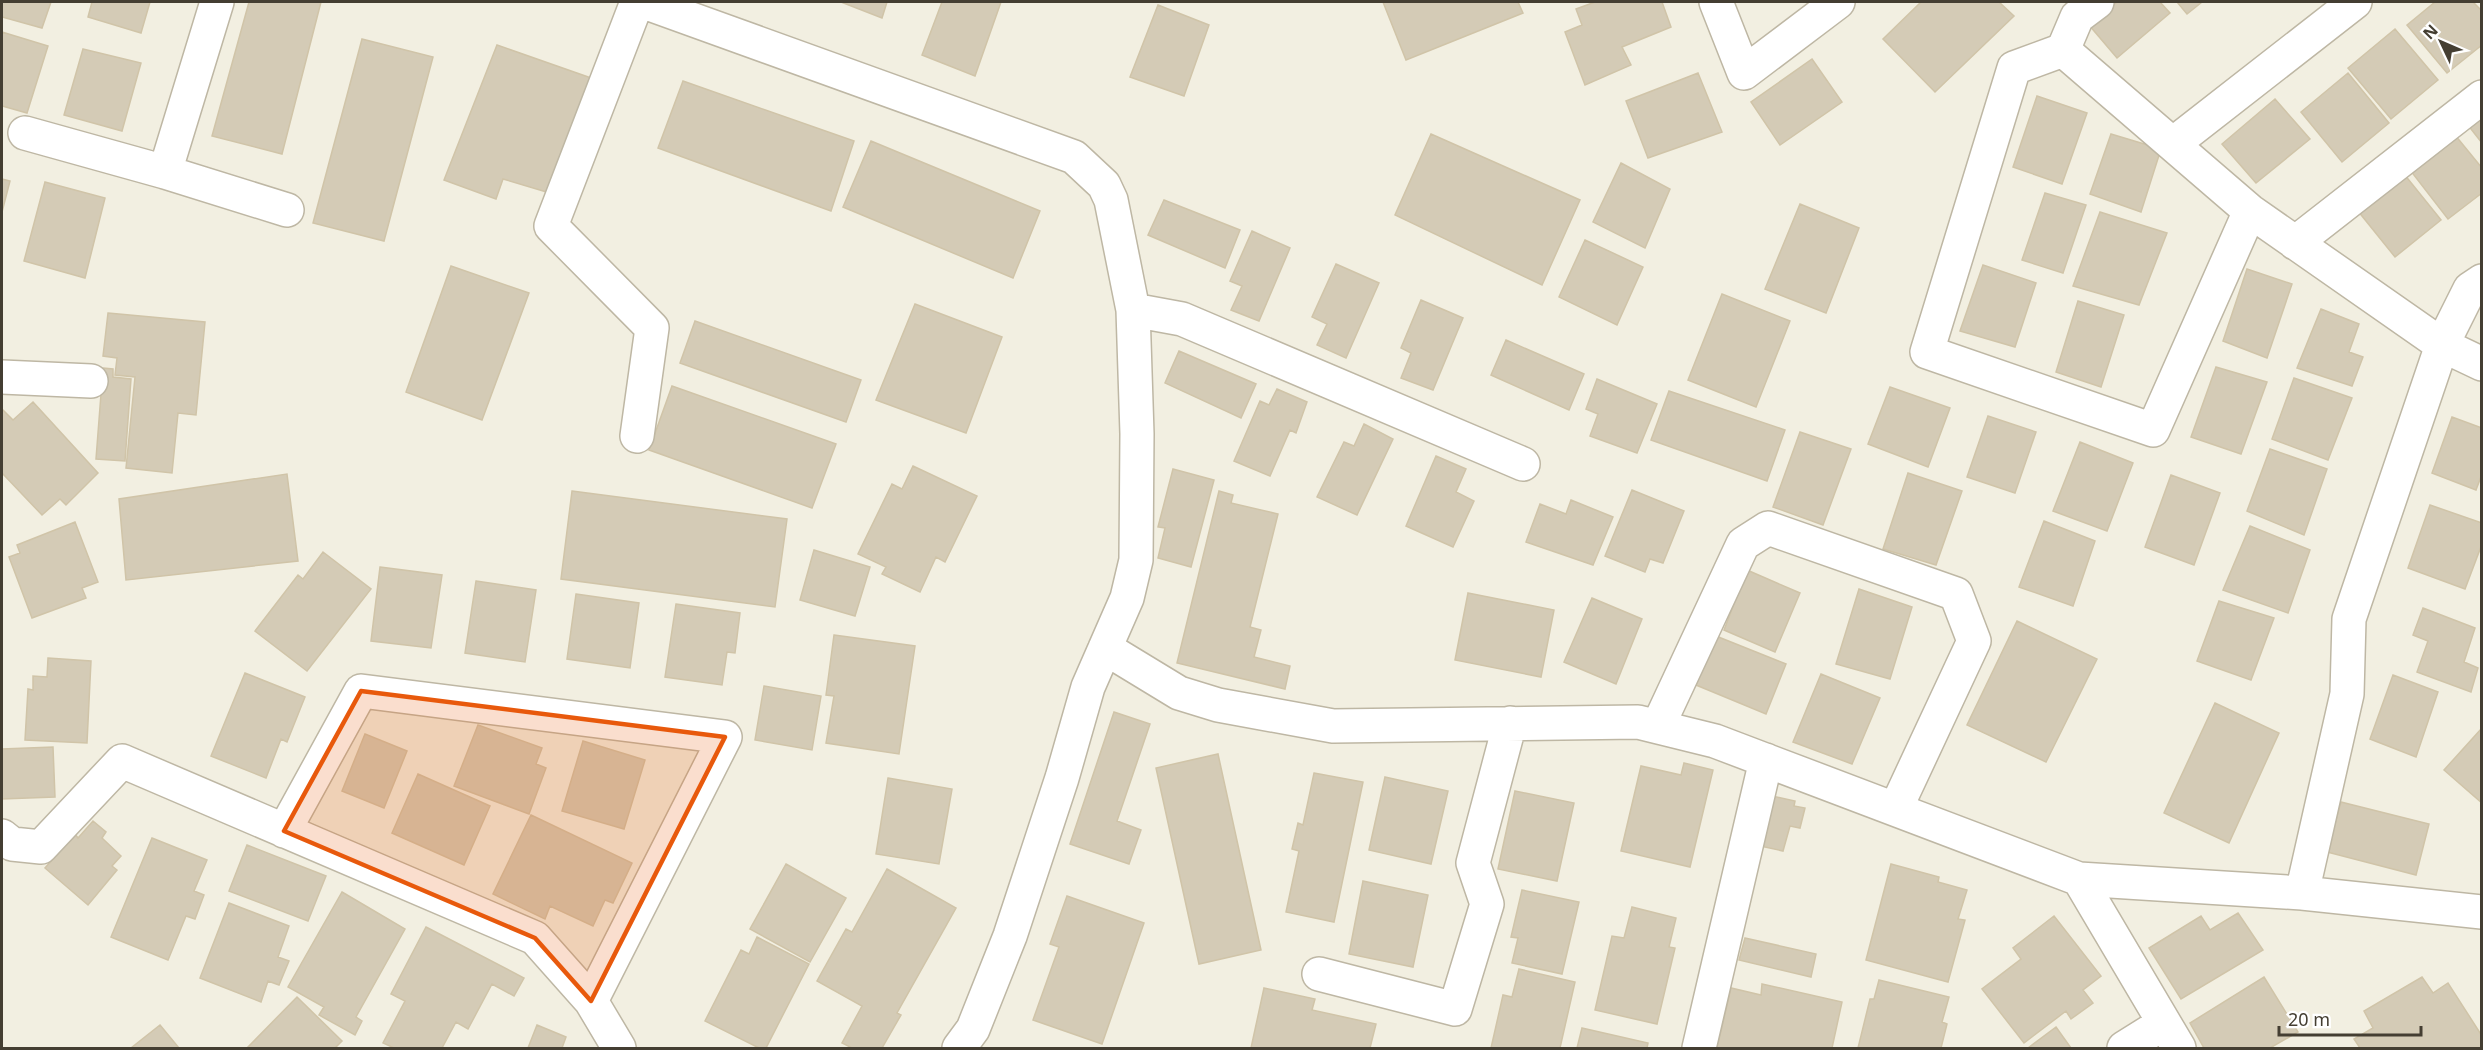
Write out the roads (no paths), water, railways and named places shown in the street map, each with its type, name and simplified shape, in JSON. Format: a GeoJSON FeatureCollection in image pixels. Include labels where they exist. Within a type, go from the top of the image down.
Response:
{"type":"FeatureCollection","features":[{"type":"Feature","properties":{"kind":"street"},"geometry":{"type":"LineString","coordinates":[[165,171],[217,2]]}},
{"type":"Feature","properties":{"kind":"street"},"geometry":{"type":"LineString","coordinates":[[636,2],[551,226],[652,328],[637,436]]}},
{"type":"Feature","properties":{"kind":"street"},"geometry":{"type":"LineString","coordinates":[[644,2],[1074,157],[1104,185],[1111,200],[1133,310],[1137,434],[1136,560],[1127,598],[1088,687],[1062,778],[1010,936],[973,1029],[959,1048]]}},
{"type":"Feature","properties":{"kind":"street"},"geometry":{"type":"LineString","coordinates":[[1716,2],[1744,73],[1838,2]]}},
{"type":"Feature","properties":{"kind":"street"},"geometry":{"type":"LineString","coordinates":[[2097,2],[2077,17],[2063,50],[2014,68],[1927,352],[2153,430],[2250,211]]}},
{"type":"Feature","properties":{"kind":"street"},"geometry":{"type":"LineString","coordinates":[[2173,144],[2355,2]]}},
{"type":"Feature","properties":{"kind":"street"},"geometry":{"type":"LineString","coordinates":[[2063,50],[2250,211],[2442,345],[2481,364]]}},
{"type":"Feature","properties":{"kind":"street"},"geometry":{"type":"LineString","coordinates":[[2295,243],[2481,97]]}},
{"type":"Feature","properties":{"kind":"street"},"geometry":{"type":"LineString","coordinates":[[25,133],[165,171],[287,210]]}},
{"type":"Feature","properties":{"kind":"street"},"geometry":{"type":"LineString","coordinates":[[2302,893],[2347,694],[2349,619],[2442,345],[2470,290],[2481,281]]}},
{"type":"Feature","properties":{"kind":"street"},"geometry":{"type":"LineString","coordinates":[[1133,310],[1182,319],[1523,464]]}},
{"type":"Feature","properties":{"kind":"street"},"geometry":{"type":"LineString","coordinates":[[2,377],[91,381]]}},
{"type":"Feature","properties":{"kind":"street"},"geometry":{"type":"LineString","coordinates":[[1658,726],[1743,544],[1768,528],[1956,594],[1974,641],[1896,808]]}},
{"type":"Feature","properties":{"kind":"street"},"geometry":{"type":"LineString","coordinates":[[1105,648],[1179,693],[1218,705],[1333,726],[1638,722],[1658,726],[1716,741],[2079,879],[2302,893],[2481,912]]}},
{"type":"Feature","properties":{"kind":"street"},"geometry":{"type":"LineString","coordinates":[[284,831],[361,691],[725,737],[591,1001]]}},
{"type":"Feature","properties":{"kind":"street"},"geometry":{"type":"LineString","coordinates":[[1319,974],[1455,1009],[1487,904],[1473,863],[1510,723]]}},
{"type":"Feature","properties":{"kind":"street"},"geometry":{"type":"LineString","coordinates":[[1699,1048],[1766,760]]}},
{"type":"Feature","properties":{"kind":"street"},"geometry":{"type":"LineString","coordinates":[[2,836],[12,844],[41,847],[122,761],[535,938],[591,1001],[619,1048]]}},
{"type":"Feature","properties":{"kind":"street"},"geometry":{"type":"LineString","coordinates":[[2079,879],[2171,1036],[2124,1048]]}}]}
